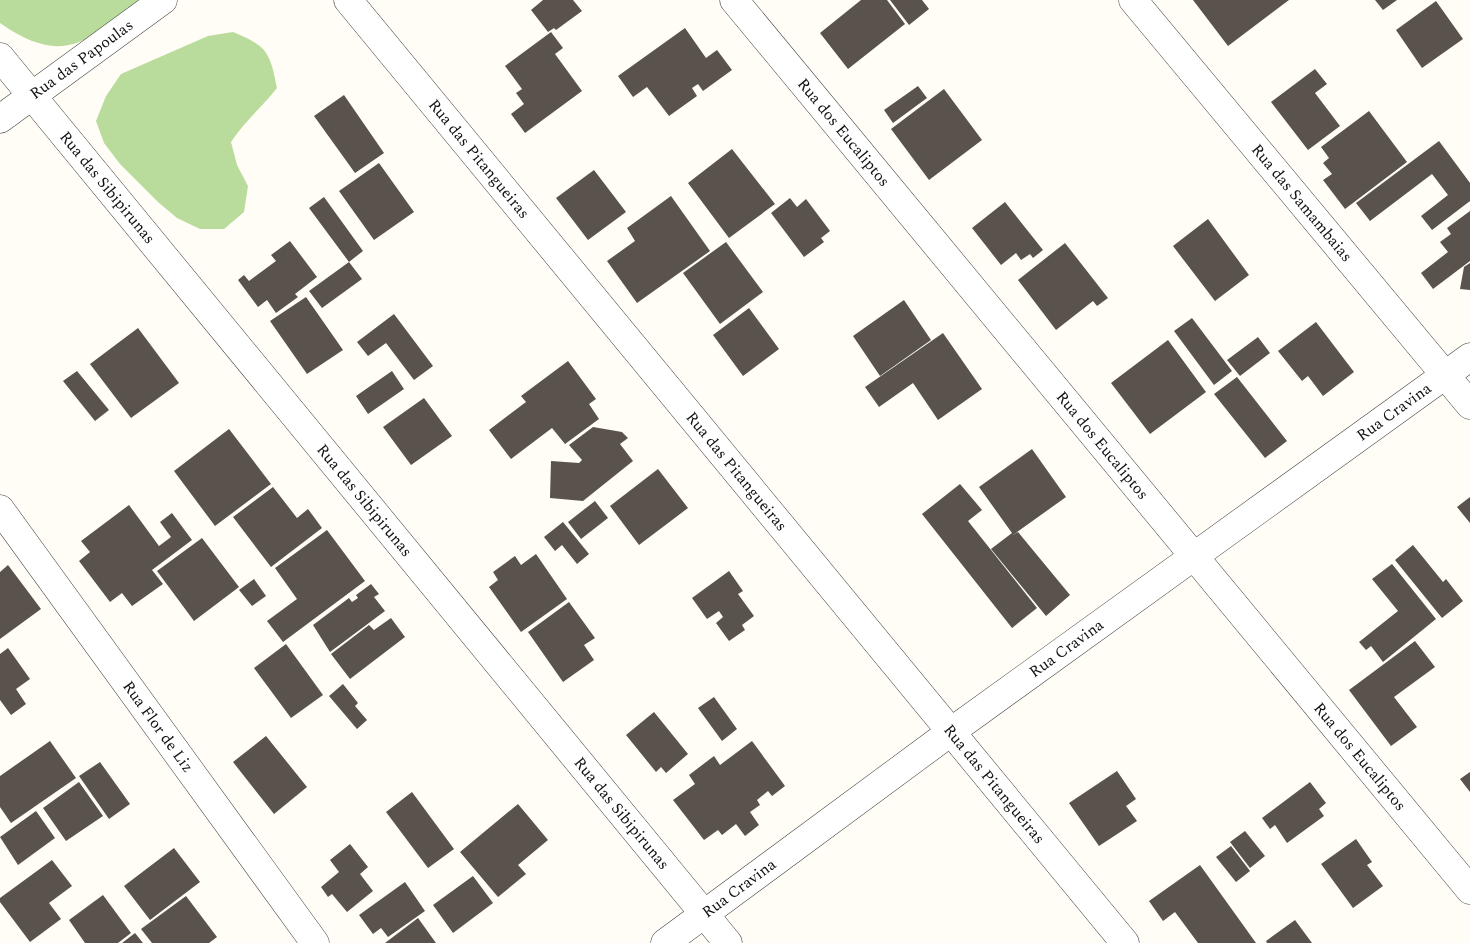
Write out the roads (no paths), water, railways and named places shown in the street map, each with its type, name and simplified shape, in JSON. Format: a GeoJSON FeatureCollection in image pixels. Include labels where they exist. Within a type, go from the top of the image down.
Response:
{"type":"FeatureCollection","features":[{"type":"Feature","properties":{"kind":"street","name":"Rua das Papoulas"},"geometry":{"type":"LineString","coordinates":[[0,119],[162,0]]}},
{"type":"Feature","properties":{"kind":"street","name":"Rua das Pitangueiras"},"geometry":{"type":"LineString","coordinates":[[348,0],[1125,943]]}},
{"type":"Feature","properties":{"kind":"street","name":"Rua dos Eucaliptos"},"geometry":{"type":"LineString","coordinates":[[734,0],[1195,555],[1470,890]]}},
{"type":"Feature","properties":{"kind":"street","name":"Rua das Samambaias"},"geometry":{"type":"LineString","coordinates":[[1134,0],[1470,405]]}},
{"type":"Feature","properties":{"kind":"street","name":"Rua das Sibipirunas"},"geometry":{"type":"LineString","coordinates":[[0,57],[728,943]]}},
{"type":"Feature","properties":{"kind":"street","name":"Rua Cravina"},"geometry":{"type":"LineString","coordinates":[[665,943],[952,731],[1470,357]]}},
{"type":"Feature","properties":{"kind":"street","name":"Rua Flor de Liz"},"geometry":{"type":"LineString","coordinates":[[0,509],[315,943]]}}]}
